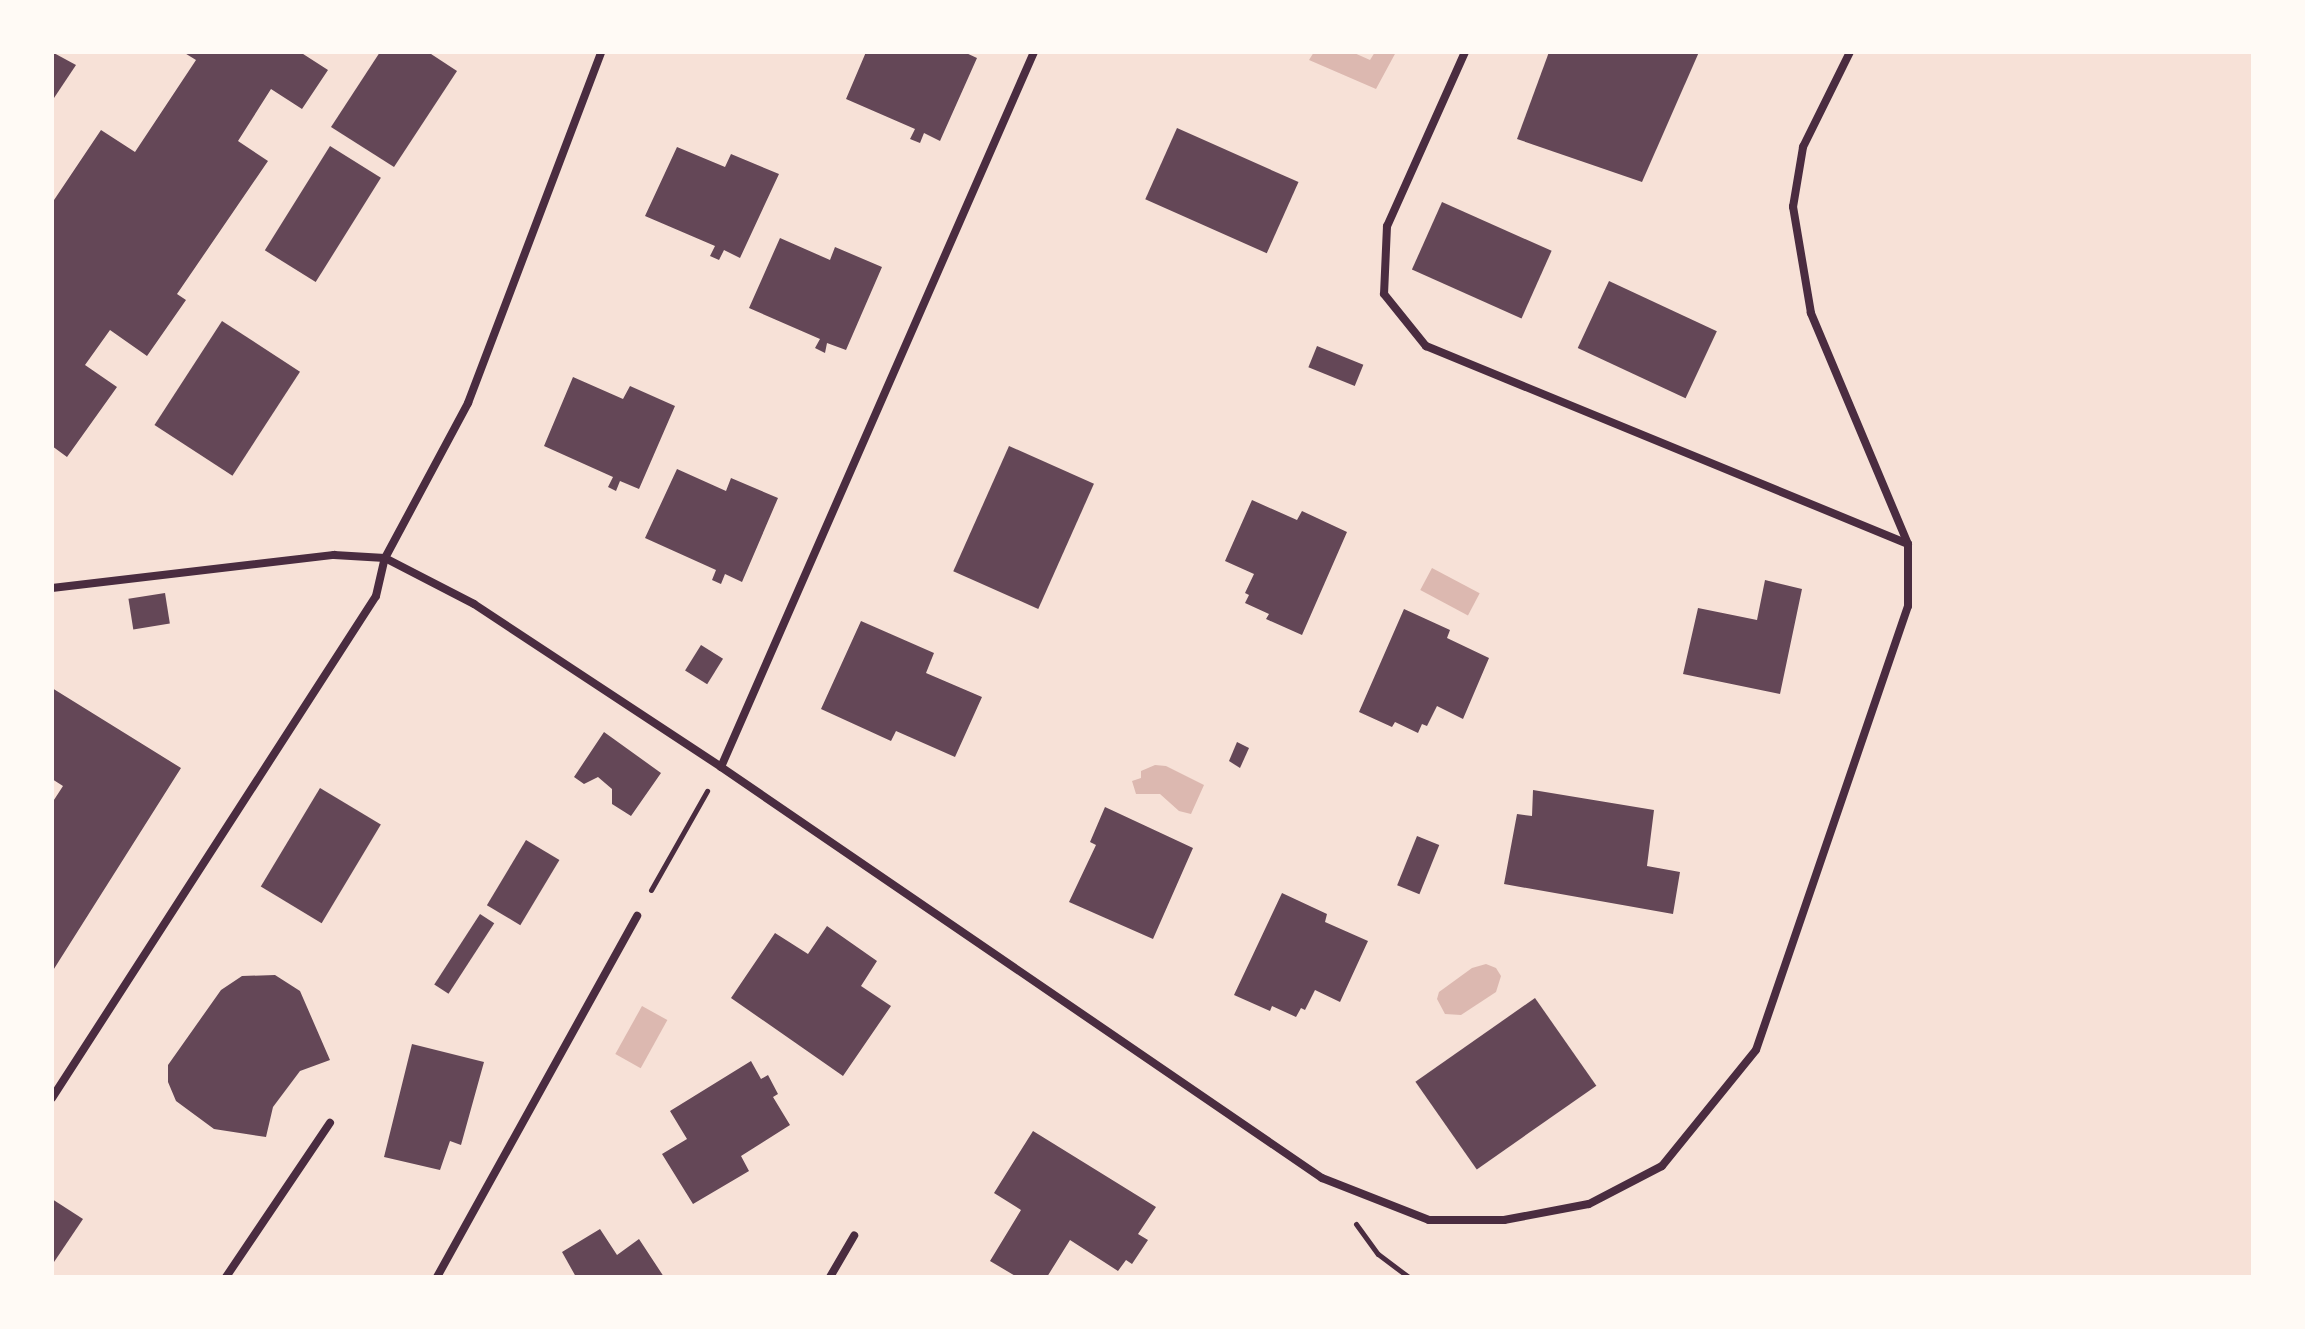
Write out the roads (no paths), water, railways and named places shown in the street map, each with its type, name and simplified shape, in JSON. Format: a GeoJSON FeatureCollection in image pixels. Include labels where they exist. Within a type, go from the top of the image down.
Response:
{"type":"FeatureCollection","features":[{"type":"Feature","properties":{"kind":"street"},"geometry":{"type":"LineString","coordinates":[[52,1098],[376,596],[385,558],[468,403],[601,52]]}},
{"type":"Feature","properties":{"kind":"street"},"geometry":{"type":"LineString","coordinates":[[721,767],[1034,52]]}},
{"type":"Feature","properties":{"kind":"street"},"geometry":{"type":"LineString","coordinates":[[1465,52],[1387,226],[1384,294],[1426,346],[1908,544]]}},
{"type":"Feature","properties":{"kind":"street"},"geometry":{"type":"LineString","coordinates":[[52,588],[334,555],[385,558],[474,604],[721,767],[1322,1178],[1429,1220],[1504,1220],[1589,1204],[1662,1166],[1756,1050],[1908,606],[1908,544],[1811,313],[1793,207],[1803,147],[1850,52]]}},
{"type":"Feature","properties":{"kind":"street"},"geometry":{"type":"LineString","coordinates":[[437,1277],[637,916]]}},
{"type":"Feature","properties":{"kind":"street"},"geometry":{"type":"LineString","coordinates":[[226,1277],[330,1123]]}},
{"type":"Feature","properties":{"kind":"street"},"geometry":{"type":"LineString","coordinates":[[830,1277],[854,1236]]}}]}
